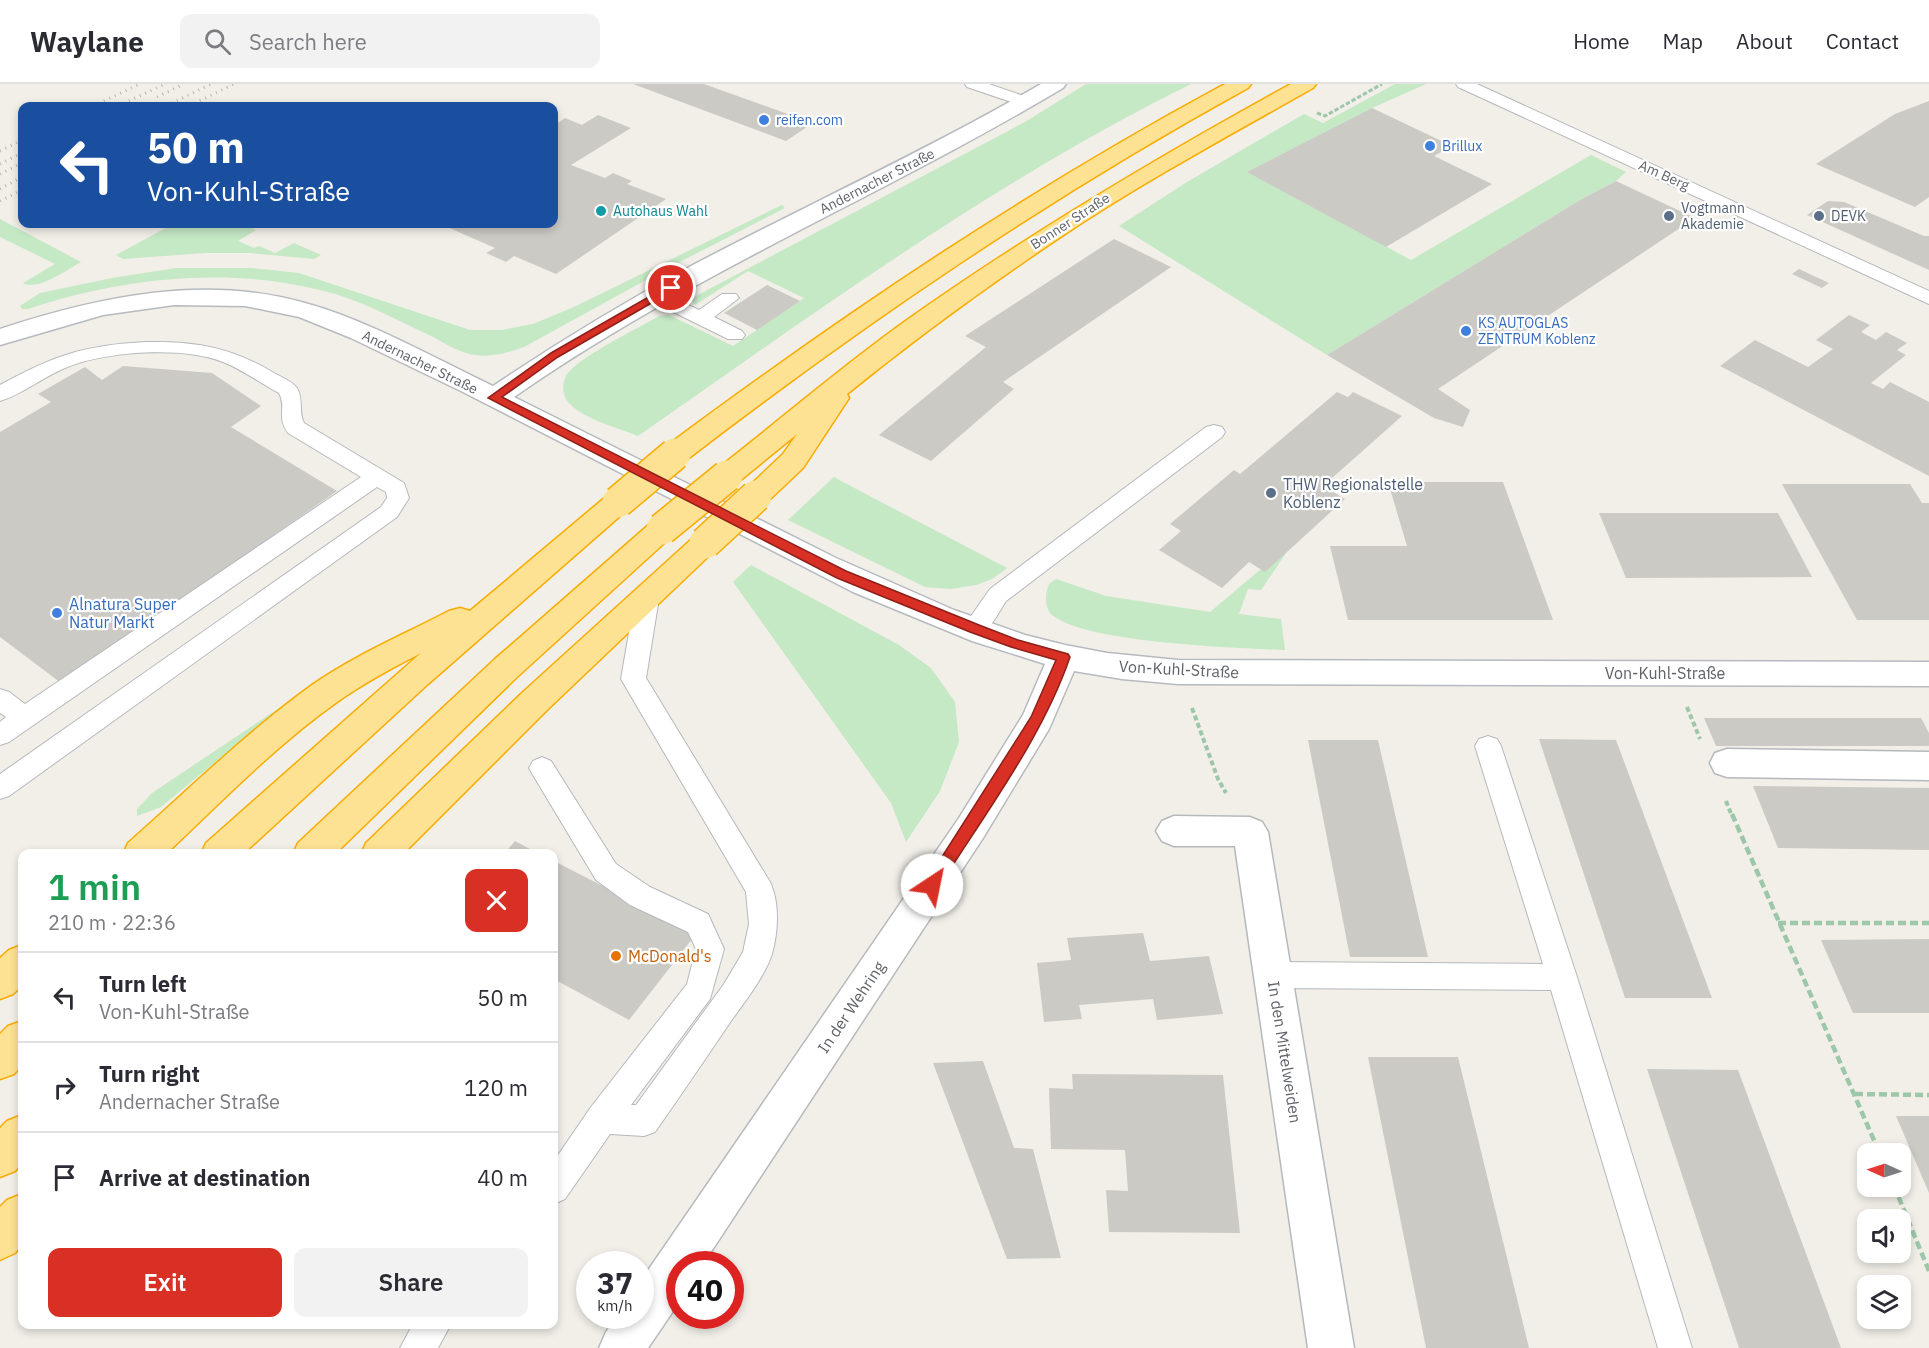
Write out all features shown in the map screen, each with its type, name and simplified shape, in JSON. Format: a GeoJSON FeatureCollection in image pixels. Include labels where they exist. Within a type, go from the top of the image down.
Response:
{"type":"FeatureCollection","features":[{"type":"Feature","properties":{"kind":"highway"},"geometry":{"type":"LineString","coordinates":[[224,849],[313,766],[505,596],[675,454],[866,313],[949,256],[1033,202],[1241,84]]}},
{"type":"Feature","properties":{"kind":"highway","name":"Bonner Straße"},"geometry":{"type":"LineString","coordinates":[[316,849],[506,668],[662,529],[914,327],[1052,232],[1141,177],[1306,84]]}},
{"type":"Feature","properties":{"kind":"highway"},"geometry":{"type":"LineString","coordinates":[[383,849],[527,709],[798,455],[819,427],[848,379]]}},
{"type":"Feature","properties":{"kind":"highway"},"geometry":{"type":"LineString","coordinates":[[147,849],[260,746],[325,694],[364,669],[505,596]]}},
{"type":"Feature","properties":{"kind":"highway"},"geometry":{"type":"LineString","coordinates":[[0,982],[18,966]]}},
{"type":"Feature","properties":{"kind":"highway"},"geometry":{"type":"LineString","coordinates":[[0,1061],[18,1043]]}},
{"type":"Feature","properties":{"kind":"highway"},"geometry":{"type":"LineString","coordinates":[[0,1157],[18,1139]]}},
{"type":"Feature","properties":{"kind":"highway"},"geometry":{"type":"LineString","coordinates":[[0,1238],[18,1219]]}},
{"type":"Feature","properties":{"kind":"street","name":"Andernacher Straße"},"geometry":{"type":"LineString","coordinates":[[0,337],[50,321],[149,300],[192,297],[278,303],[313,312],[344,325],[494,398],[555,355],[656,296],[958,140],[1056,84]]}},
{"type":"Feature","properties":{"kind":"street","name":"Von-Kuhl-Straße"},"geometry":{"type":"LineString","coordinates":[[494,398],[841,574],[1015,644],[1099,664],[1178,672],[1672,674],[1927,678]]}},
{"type":"Feature","properties":{"kind":"street","name":"In der Wehring"},"geometry":{"type":"LineString","coordinates":[[622,1348],[971,828],[1037,720],[1064,657]]}},
{"type":"Feature","properties":{"kind":"street"},"geometry":{"type":"LineString","coordinates":[[1715,754],[1929,766]]}},
{"type":"Feature","properties":{"kind":"street","name":"In den Mittelweiden"},"geometry":{"type":"LineString","coordinates":[[1174,831],[1250,832],[1331,1348]]}},
{"type":"Feature","properties":{"kind":"lane"},"geometry":{"type":"LineString","coordinates":[[973,84],[1026,102]]}},
{"type":"Feature","properties":{"kind":"lane","name":"Am Berg"},"geometry":{"type":"LineString","coordinates":[[1464,84],[1929,298]]}},
{"type":"Feature","properties":{"kind":"lane"},"geometry":{"type":"LineString","coordinates":[[656,296],[735,335]]}},
{"type":"Feature","properties":{"kind":"lane"},"geometry":{"type":"LineString","coordinates":[[700,317],[729,298]]}},
{"type":"Feature","properties":{"kind":"lane"},"geometry":{"type":"LineString","coordinates":[[0,394],[50,366],[91,354],[150,349],[221,355],[288,389],[292,398],[291,422],[296,428],[396,488],[398,498],[389,512],[0,788]]}},
{"type":"Feature","properties":{"kind":"lane"},"geometry":{"type":"LineString","coordinates":[[974,629],[998,595],[1214,432]]}},
{"type":"Feature","properties":{"kind":"lane"},"geometry":{"type":"LineString","coordinates":[[0,735],[376,476]]}},
{"type":"Feature","properties":{"kind":"lane"},"geometry":{"type":"LineString","coordinates":[[602,1118],[644,1121],[734,993],[757,955],[763,924],[760,890],[633,679],[647,598]]}},
{"type":"Feature","properties":{"kind":"lane"},"geometry":{"type":"LineString","coordinates":[[0,699],[25,718]]}},
{"type":"Feature","properties":{"kind":"lane"},"geometry":{"type":"LineString","coordinates":[[1488,746],[1562,977],[1675,1348]]}},
{"type":"Feature","properties":{"kind":"lane"},"geometry":{"type":"LineString","coordinates":[[542,768],[606,872],[640,896],[698,923],[710,950],[700,990],[602,1118],[558,1182]]}},
{"type":"Feature","properties":{"kind":"lane"},"geometry":{"type":"LineString","coordinates":[[1272,975],[1562,977]]}},
{"type":"Feature","properties":{"kind":"lane"},"geometry":{"type":"LineString","coordinates":[[417,1348],[430,1329]]}},
{"type":"Feature","properties":{"kind":"path"},"geometry":{"type":"LineString","coordinates":[[1313,111],[1325,116],[1382,84]]}},
{"type":"Feature","properties":{"kind":"path"},"geometry":{"type":"LineString","coordinates":[[1672,674],[1715,754]]}},
{"type":"Feature","properties":{"kind":"path"},"geometry":{"type":"LineString","coordinates":[[1195,717],[1218,779]]}},
{"type":"Feature","properties":{"kind":"path"},"geometry":{"type":"LineString","coordinates":[[1725,799],[1875,1143]]}},
{"type":"Feature","properties":{"kind":"path"},"geometry":{"type":"LineString","coordinates":[[1778,923],[1929,923]]}},
{"type":"Feature","properties":{"kind":"path"},"geometry":{"type":"LineString","coordinates":[[1855,1094],[1929,1095]]}},
{"type":"Feature","properties":{"kind":"path"},"geometry":{"type":"LineString","coordinates":[[1899,1197],[1929,1270]]}},
{"type":"Feature","properties":{"kind":"green space"},"geometry":{"type":"Polygon","coordinates":[[[1086,84],[1191,84],[1047,162],[977,205],[840,295],[638,436],[583,414],[566,399],[563,389],[564,382],[572,369],[595,352],[659,316],[669,315],[733,346],[804,298],[748,271],[695,305],[692,301],[696,296],[1025,122],[1086,84]]]}},
{"type":"Feature","properties":{"kind":"green space"},"geometry":{"type":"Polygon","coordinates":[[[1395,84],[1426,84],[1372,108],[1248,172],[1411,260],[1591,155],[1626,172],[1616,181],[1580,200],[1327,355],[1119,226],[1187,182],[1304,114],[1323,123],[1395,84]]]}},
{"type":"Feature","properties":{"kind":"green space"},"geometry":{"type":"Polygon","coordinates":[[[782,205],[785,208],[664,270],[524,347],[495,355],[480,356],[461,351],[351,299],[288,283],[250,279],[175,279],[137,283],[63,298],[28,309],[22,309],[20,306],[40,293],[112,278],[176,268],[252,268],[299,273],[470,330],[502,330],[533,324],[574,307],[782,205]]]}},
{"type":"Feature","properties":{"kind":"green space"},"geometry":{"type":"Polygon","coordinates":[[[0,219],[81,262],[44,282],[29,285],[23,283],[55,264],[0,237],[0,219]]]}},
{"type":"Feature","properties":{"kind":"green space"},"geometry":{"type":"Polygon","coordinates":[[[166,228],[251,228],[256,230],[238,241],[275,253],[294,243],[321,255],[314,259],[250,253],[205,253],[123,259],[116,255],[166,228]]]}},
{"type":"Feature","properties":{"kind":"green space"},"geometry":{"type":"Polygon","coordinates":[[[834,477],[1007,568],[992,579],[976,585],[951,589],[925,587],[788,520],[834,477]]]}},
{"type":"Feature","properties":{"kind":"green space"},"geometry":{"type":"Polygon","coordinates":[[[1286,553],[1261,590],[1248,589],[1239,614],[1281,619],[1285,650],[1163,642],[1096,632],[1070,624],[1052,615],[1046,604],[1049,584],[1056,579],[1106,596],[1210,612],[1261,569],[1286,553]]]}},
{"type":"Feature","properties":{"kind":"green space"},"geometry":{"type":"Polygon","coordinates":[[[751,565],[899,645],[931,668],[955,702],[959,742],[940,791],[906,842],[891,803],[733,582],[751,565]]]}},
{"type":"Feature","properties":{"kind":"green space"},"geometry":{"type":"Polygon","coordinates":[[[288,702],[161,807],[137,816],[137,809],[152,793],[288,702]]]}},
{"type":"Feature","properties":{"kind":"building"},"geometry":{"type":"Polygon","coordinates":[[[633,84],[704,84],[813,123],[786,141],[633,84]]]}},
{"type":"Feature","properties":{"kind":"building"},"geometry":{"type":"Polygon","coordinates":[[[1929,101],[1929,197],[1915,207],[1816,164],[1895,114],[1929,101]]]}},
{"type":"Feature","properties":{"kind":"building"},"geometry":{"type":"Polygon","coordinates":[[[1372,108],[1452,146],[1434,156],[1492,184],[1386,247],[1247,172],[1372,108]]]}},
{"type":"Feature","properties":{"kind":"building","name":"Autohaus Wahl"},"geometry":{"type":"Polygon","coordinates":[[[598,115],[631,128],[571,165],[605,178],[613,173],[632,181],[627,184],[666,199],[556,274],[514,256],[506,262],[486,253],[495,248],[450,228],[558,228],[558,123],[565,118],[582,125],[598,115]]]}},
{"type":"Feature","properties":{"kind":"building"},"geometry":{"type":"Polygon","coordinates":[[[1616,181],[1695,218],[1438,389],[1470,410],[1463,427],[1434,418],[1327,355],[1580,200],[1616,181]]]}},
{"type":"Feature","properties":{"kind":"building"},"geometry":{"type":"Polygon","coordinates":[[[1828,201],[1844,202],[1924,236],[1929,236],[1929,270],[1807,215],[1828,201]]]}},
{"type":"Feature","properties":{"kind":"building"},"geometry":{"type":"Polygon","coordinates":[[[1114,239],[1171,267],[1003,382],[1014,389],[931,461],[879,435],[986,347],[965,336],[1114,239]]]}},
{"type":"Feature","properties":{"kind":"building"},"geometry":{"type":"Polygon","coordinates":[[[1799,269],[1829,283],[1822,288],[1792,274],[1799,269]]]}},
{"type":"Feature","properties":{"kind":"building"},"geometry":{"type":"Polygon","coordinates":[[[767,285],[800,301],[757,330],[724,313],[767,285]]]}},
{"type":"Feature","properties":{"kind":"building"},"geometry":{"type":"Polygon","coordinates":[[[1849,315],[1870,325],[1861,332],[1876,340],[1886,332],[1907,343],[1897,350],[1906,355],[1871,383],[1883,389],[1890,382],[1929,402],[1929,476],[1720,366],[1755,340],[1808,367],[1833,349],[1816,340],[1849,315]]]}},
{"type":"Feature","properties":{"kind":"building"},"geometry":{"type":"Polygon","coordinates":[[[123,366],[212,373],[261,406],[231,427],[337,491],[61,683],[0,637],[0,432],[51,402],[38,394],[85,367],[102,380],[123,366]]]}},
{"type":"Feature","properties":{"kind":"building","name":"THW Regionalstelle Koblenz"},"geometry":{"type":"Polygon","coordinates":[[[1337,392],[1348,397],[1353,392],[1402,416],[1323,486],[1345,499],[1265,572],[1249,562],[1222,588],[1159,550],[1181,531],[1170,524],[1234,470],[1240,474],[1337,392]]]}},
{"type":"Feature","properties":{"kind":"building"},"geometry":{"type":"Polygon","coordinates":[[[1388,482],[1503,482],[1553,620],[1348,620],[1330,546],[1407,546],[1388,482]]]}},
{"type":"Feature","properties":{"kind":"building"},"geometry":{"type":"Polygon","coordinates":[[[1782,484],[1910,484],[1922,503],[1929,503],[1929,620],[1857,620],[1782,484]]]}},
{"type":"Feature","properties":{"kind":"building"},"geometry":{"type":"Polygon","coordinates":[[[1599,513],[1778,513],[1812,577],[1626,578],[1599,513]]]}},
{"type":"Feature","properties":{"kind":"building"},"geometry":{"type":"Polygon","coordinates":[[[1704,718],[1921,718],[1929,733],[1929,746],[1716,746],[1704,718]]]}},
{"type":"Feature","properties":{"kind":"building"},"geometry":{"type":"Polygon","coordinates":[[[1539,739],[1616,740],[1712,998],[1625,998],[1539,739]]]}},
{"type":"Feature","properties":{"kind":"building"},"geometry":{"type":"Polygon","coordinates":[[[1308,740],[1378,740],[1428,957],[1350,957],[1308,740]]]}},
{"type":"Feature","properties":{"kind":"building"},"geometry":{"type":"Polygon","coordinates":[[[1753,786],[1929,788],[1929,850],[1778,848],[1753,786]]]}},
{"type":"Feature","properties":{"kind":"building"},"geometry":{"type":"Polygon","coordinates":[[[515,841],[530,849],[508,849],[515,841]]]}},
{"type":"Feature","properties":{"kind":"building","name":"McDonald's"},"geometry":{"type":"Polygon","coordinates":[[[558,863],[696,934],[629,1020],[558,981],[558,863]]]}},
{"type":"Feature","properties":{"kind":"building"},"geometry":{"type":"Polygon","coordinates":[[[1143,933],[1150,961],[1209,956],[1223,1014],[1157,1020],[1153,999],[1079,1005],[1082,1019],[1044,1022],[1037,963],[1071,960],[1067,938],[1143,933]]]}},
{"type":"Feature","properties":{"kind":"building"},"geometry":{"type":"Polygon","coordinates":[[[1929,939],[1929,1013],[1853,1013],[1821,940],[1929,939]]]}},
{"type":"Feature","properties":{"kind":"building"},"geometry":{"type":"Polygon","coordinates":[[[1368,1057],[1458,1057],[1529,1348],[1426,1348],[1368,1057]]]}},
{"type":"Feature","properties":{"kind":"building"},"geometry":{"type":"Polygon","coordinates":[[[983,1061],[1014,1148],[1033,1149],[1061,1258],[1007,1259],[933,1063],[983,1061]]]}},
{"type":"Feature","properties":{"kind":"building"},"geometry":{"type":"Polygon","coordinates":[[[1647,1069],[1738,1070],[1841,1348],[1739,1348],[1647,1069]]]}},
{"type":"Feature","properties":{"kind":"building"},"geometry":{"type":"Polygon","coordinates":[[[1072,1074],[1223,1075],[1240,1233],[1109,1232],[1106,1190],[1128,1191],[1125,1150],[1051,1149],[1049,1088],[1073,1089],[1072,1074]]]}},
{"type":"Feature","properties":{"kind":"building"},"geometry":{"type":"Polygon","coordinates":[[[1896,1116],[1929,1116],[1929,1193],[1911,1151],[1911,1143],[1908,1143],[1896,1116]]]}},
{"type":"Feature","properties":{"kind":"railway"},"geometry":{"type":"LineString","coordinates":[[102,102],[140,84]]}},
{"type":"Feature","properties":{"kind":"railway"},"geometry":{"type":"LineString","coordinates":[[127,102],[165,84]]}},
{"type":"Feature","properties":{"kind":"railway"},"geometry":{"type":"LineString","coordinates":[[157,97],[184,84]]}},
{"type":"Feature","properties":{"kind":"railway"},"geometry":{"type":"LineString","coordinates":[[174,102],[211,84]]}},
{"type":"Feature","properties":{"kind":"railway"},"geometry":{"type":"LineString","coordinates":[[197,102],[234,84]]}},
{"type":"Feature","properties":{"kind":"railway"},"geometry":{"type":"LineString","coordinates":[[0,151],[18,142]]}},
{"type":"Feature","properties":{"kind":"railway"},"geometry":{"type":"LineString","coordinates":[[0,164],[18,155]]}},
{"type":"Feature","properties":{"kind":"railway"},"geometry":{"type":"LineString","coordinates":[[0,174],[18,165]]}},
{"type":"Feature","properties":{"kind":"railway"},"geometry":{"type":"LineString","coordinates":[[0,189],[18,179]]}},
{"type":"Feature","properties":{"kind":"railway"},"geometry":{"type":"LineString","coordinates":[[0,201],[18,192]]}},
{"type":"Feature","properties":{"kind":"place","name":"reifen.com"},"geometry":{"type":"Point","coordinates":[764,120]}},
{"type":"Feature","properties":{"kind":"place","name":"Brillux"},"geometry":{"type":"Point","coordinates":[1430,146]}},
{"type":"Feature","properties":{"kind":"place","name":"Autohaus Wahl"},"geometry":{"type":"Point","coordinates":[601,211]}},
{"type":"Feature","properties":{"kind":"place","name":"Vogtmann Akademie"},"geometry":{"type":"Point","coordinates":[1669,216]}},
{"type":"Feature","properties":{"kind":"place","name":"DEVK"},"geometry":{"type":"Point","coordinates":[1819,216]}},
{"type":"Feature","properties":{"kind":"place","name":"KS AUTOGLAS ZENTRUM Koblenz"},"geometry":{"type":"Point","coordinates":[1466,331]}},
{"type":"Feature","properties":{"kind":"place","name":"THW Regionalstelle Koblenz"},"geometry":{"type":"Point","coordinates":[1271,493]}},
{"type":"Feature","properties":{"kind":"place","name":"Alnatura Super Natur Markt"},"geometry":{"type":"Point","coordinates":[57,613]}},
{"type":"Feature","properties":{"kind":"place","name":"McDonald's"},"geometry":{"type":"Point","coordinates":[616,956]}},
{"type":"Feature","properties":{"kind":"route"},"geometry":{"type":"LineString","coordinates":[[671,288],[555,355],[494,398],[841,574],[910,605],[974,629],[1015,644],[1064,657],[1037,720],[971,828],[932,885]]}}]}
